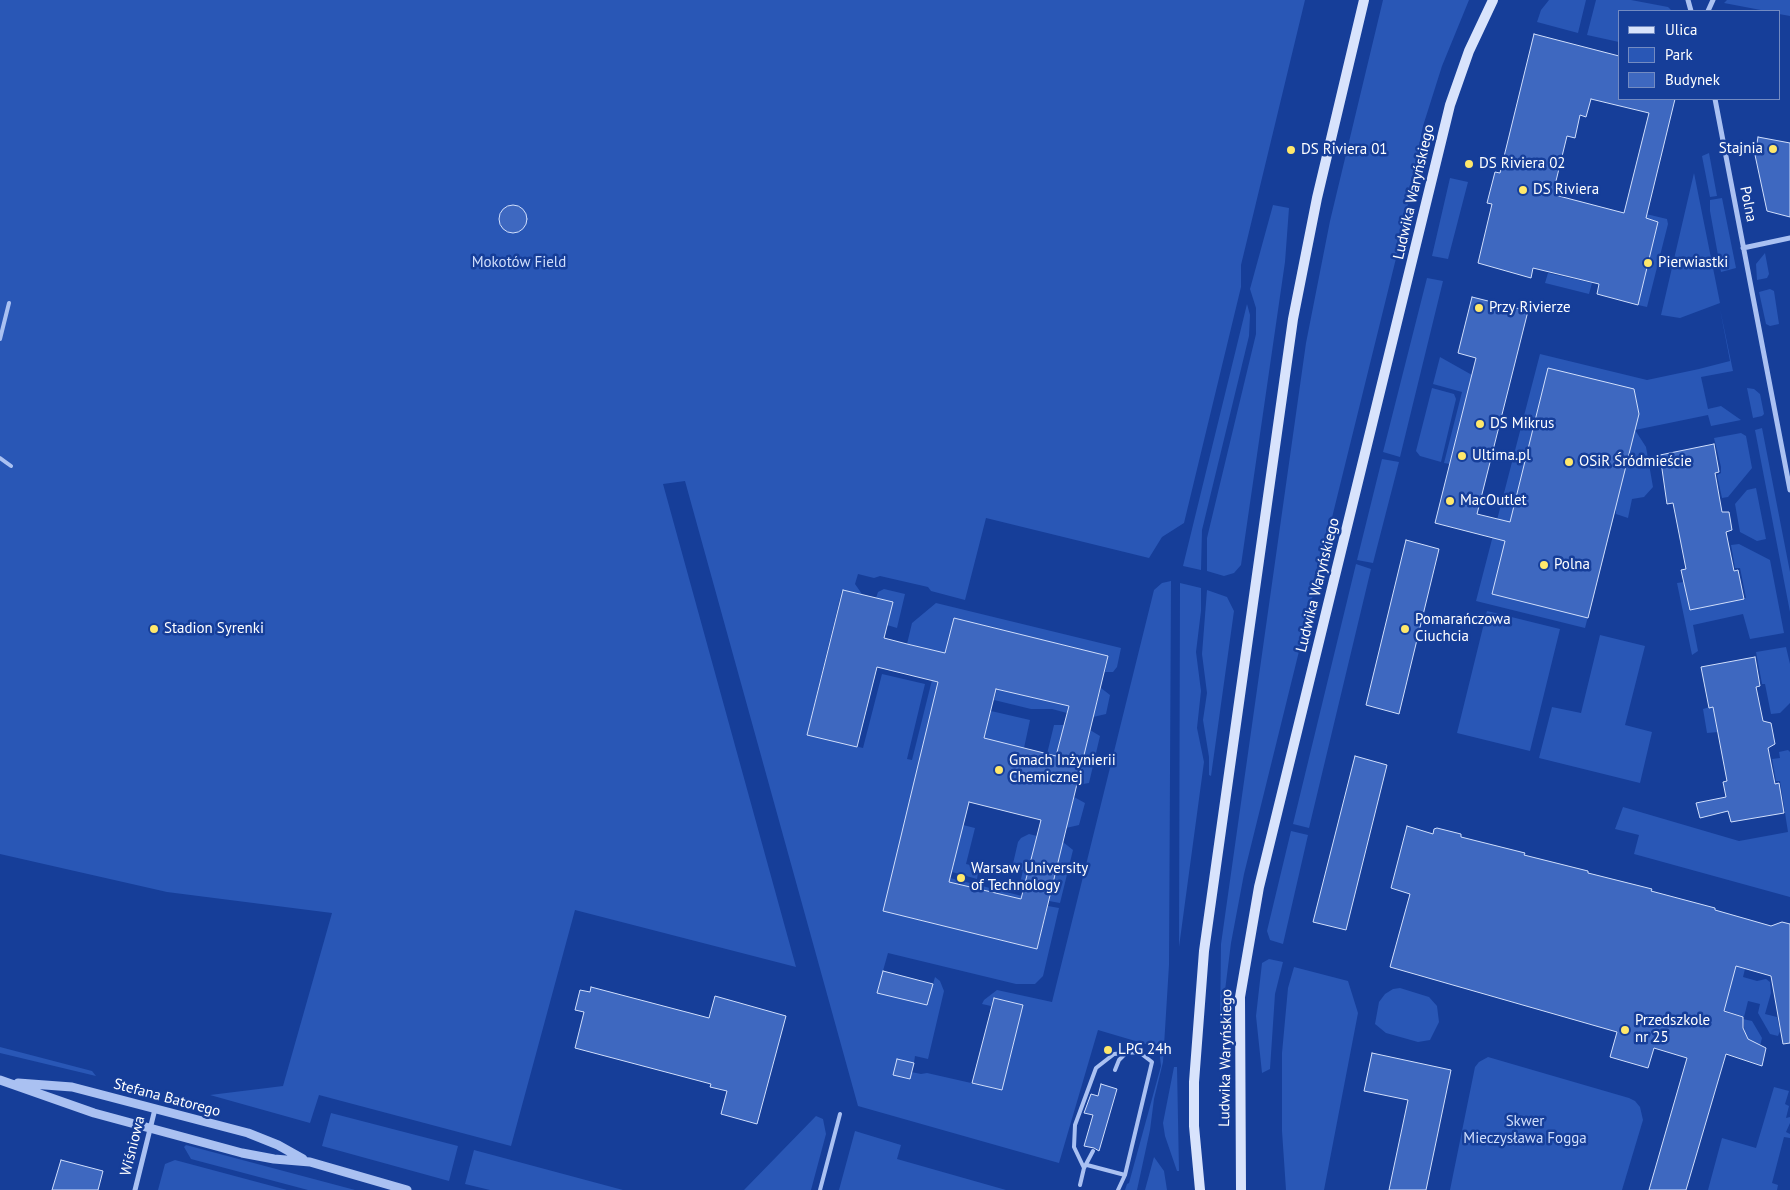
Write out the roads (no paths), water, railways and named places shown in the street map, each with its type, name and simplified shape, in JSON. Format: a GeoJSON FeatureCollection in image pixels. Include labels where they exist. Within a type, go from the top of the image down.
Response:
{"type":"FeatureCollection","features":[{"type":"Feature","properties":{"kind":"main road","name":"Ludwika Waryńskiego"},"geometry":{"type":"LineString","coordinates":[[1200,1190],[1195,1143],[1194,1082],[1204,951],[1293,319],[1317,198],[1364,0]]}},
{"type":"Feature","properties":{"kind":"main road","name":"Ludwika Waryńskiego"},"geometry":{"type":"LineString","coordinates":[[1241,1190],[1240,997],[1259,887],[1450,105],[1469,51],[1493,0]]}},
{"type":"Feature","properties":{"kind":"street","name":"Polna"},"geometry":{"type":"LineString","coordinates":[[1714,100],[1790,490]]}},
{"type":"Feature","properties":{"kind":"street"},"geometry":{"type":"LineString","coordinates":[[1743,248],[1790,238]]}},
{"type":"Feature","properties":{"kind":"street","name":"Stefana Batorego"},"geometry":{"type":"LineString","coordinates":[[0,1080],[15,1083],[72,1087],[248,1133],[278,1145],[306,1161]]}},
{"type":"Feature","properties":{"kind":"street","name":"Stefana Batorego"},"geometry":{"type":"LineString","coordinates":[[15,1083],[69,1106],[242,1153],[274,1159],[306,1161],[407,1190]]}},
{"type":"Feature","properties":{"kind":"street","name":"Wiśniowa"},"geometry":{"type":"LineString","coordinates":[[135,1190],[155,1109]]}},
{"type":"Feature","properties":{"kind":"lane"},"geometry":{"type":"LineString","coordinates":[[0,338],[9,303]]}},
{"type":"Feature","properties":{"kind":"lane"},"geometry":{"type":"LineString","coordinates":[[0,458],[11,466]]}},
{"type":"Feature","properties":{"kind":"lane"},"geometry":{"type":"LineString","coordinates":[[1118,1190],[1125,1175],[1152,1062],[1139,1052],[1114,1054],[1096,1068],[1075,1125],[1074,1147],[1086,1166],[1125,1175]]}},
{"type":"Feature","properties":{"kind":"lane"},"geometry":{"type":"LineString","coordinates":[[1115,1070],[1119,1060],[1126,1053]]}},
{"type":"Feature","properties":{"kind":"lane"},"geometry":{"type":"LineString","coordinates":[[820,1190],[840,1114]]}},
{"type":"Feature","properties":{"kind":"lane"},"geometry":{"type":"LineString","coordinates":[[1080,1185],[1093,1151]]}},
{"type":"Feature","properties":{"kind":"place","name":"Stajnia"},"geometry":{"type":"Point","coordinates":[1773,149]}},
{"type":"Feature","properties":{"kind":"place","name":"DS Riviera 01"},"geometry":{"type":"Point","coordinates":[1291,150]}},
{"type":"Feature","properties":{"kind":"place","name":"DS Riviera 02"},"geometry":{"type":"Point","coordinates":[1469,164]}},
{"type":"Feature","properties":{"kind":"place","name":"DS Riviera"},"geometry":{"type":"Point","coordinates":[1523,190]}},
{"type":"Feature","properties":{"kind":"place","name":"Pierwiastki"},"geometry":{"type":"Point","coordinates":[1648,263]}},
{"type":"Feature","properties":{"kind":"place","name":"Przy Rivierze"},"geometry":{"type":"Point","coordinates":[1479,308]}},
{"type":"Feature","properties":{"kind":"place","name":"DS Mikrus"},"geometry":{"type":"Point","coordinates":[1480,424]}},
{"type":"Feature","properties":{"kind":"place","name":"Ultima.pl"},"geometry":{"type":"Point","coordinates":[1462,456]}},
{"type":"Feature","properties":{"kind":"place","name":"OSiR Śródmieście"},"geometry":{"type":"Point","coordinates":[1569,462]}},
{"type":"Feature","properties":{"kind":"place","name":"MacOutlet"},"geometry":{"type":"Point","coordinates":[1450,501]}},
{"type":"Feature","properties":{"kind":"place","name":"Polna"},"geometry":{"type":"Point","coordinates":[1544,565]}},
{"type":"Feature","properties":{"kind":"place","name":"Stadion Syrenki"},"geometry":{"type":"Point","coordinates":[154,629]}},
{"type":"Feature","properties":{"kind":"place","name":"Pomarańczowa Ciuchcia"},"geometry":{"type":"Point","coordinates":[1405,629]}},
{"type":"Feature","properties":{"kind":"place","name":"Gmach Inżynierii Chemicznej"},"geometry":{"type":"Point","coordinates":[999,770]}},
{"type":"Feature","properties":{"kind":"place","name":"Warsaw University of Technology"},"geometry":{"type":"Point","coordinates":[961,878]}},
{"type":"Feature","properties":{"kind":"place","name":"Przedszkole nr 25"},"geometry":{"type":"Point","coordinates":[1625,1030]}},
{"type":"Feature","properties":{"kind":"place","name":"LPG 24h"},"geometry":{"type":"Point","coordinates":[1108,1050]}},
{"type":"Feature","properties":{"kind":"park label","name":"Mokotów Field"},"geometry":{"type":"Point","coordinates":[519,263]}},
{"type":"Feature","properties":{"kind":"park label","name":"Skwer Mieczysława Fogga"},"geometry":{"type":"Point","coordinates":[1525,1130]}}]}
